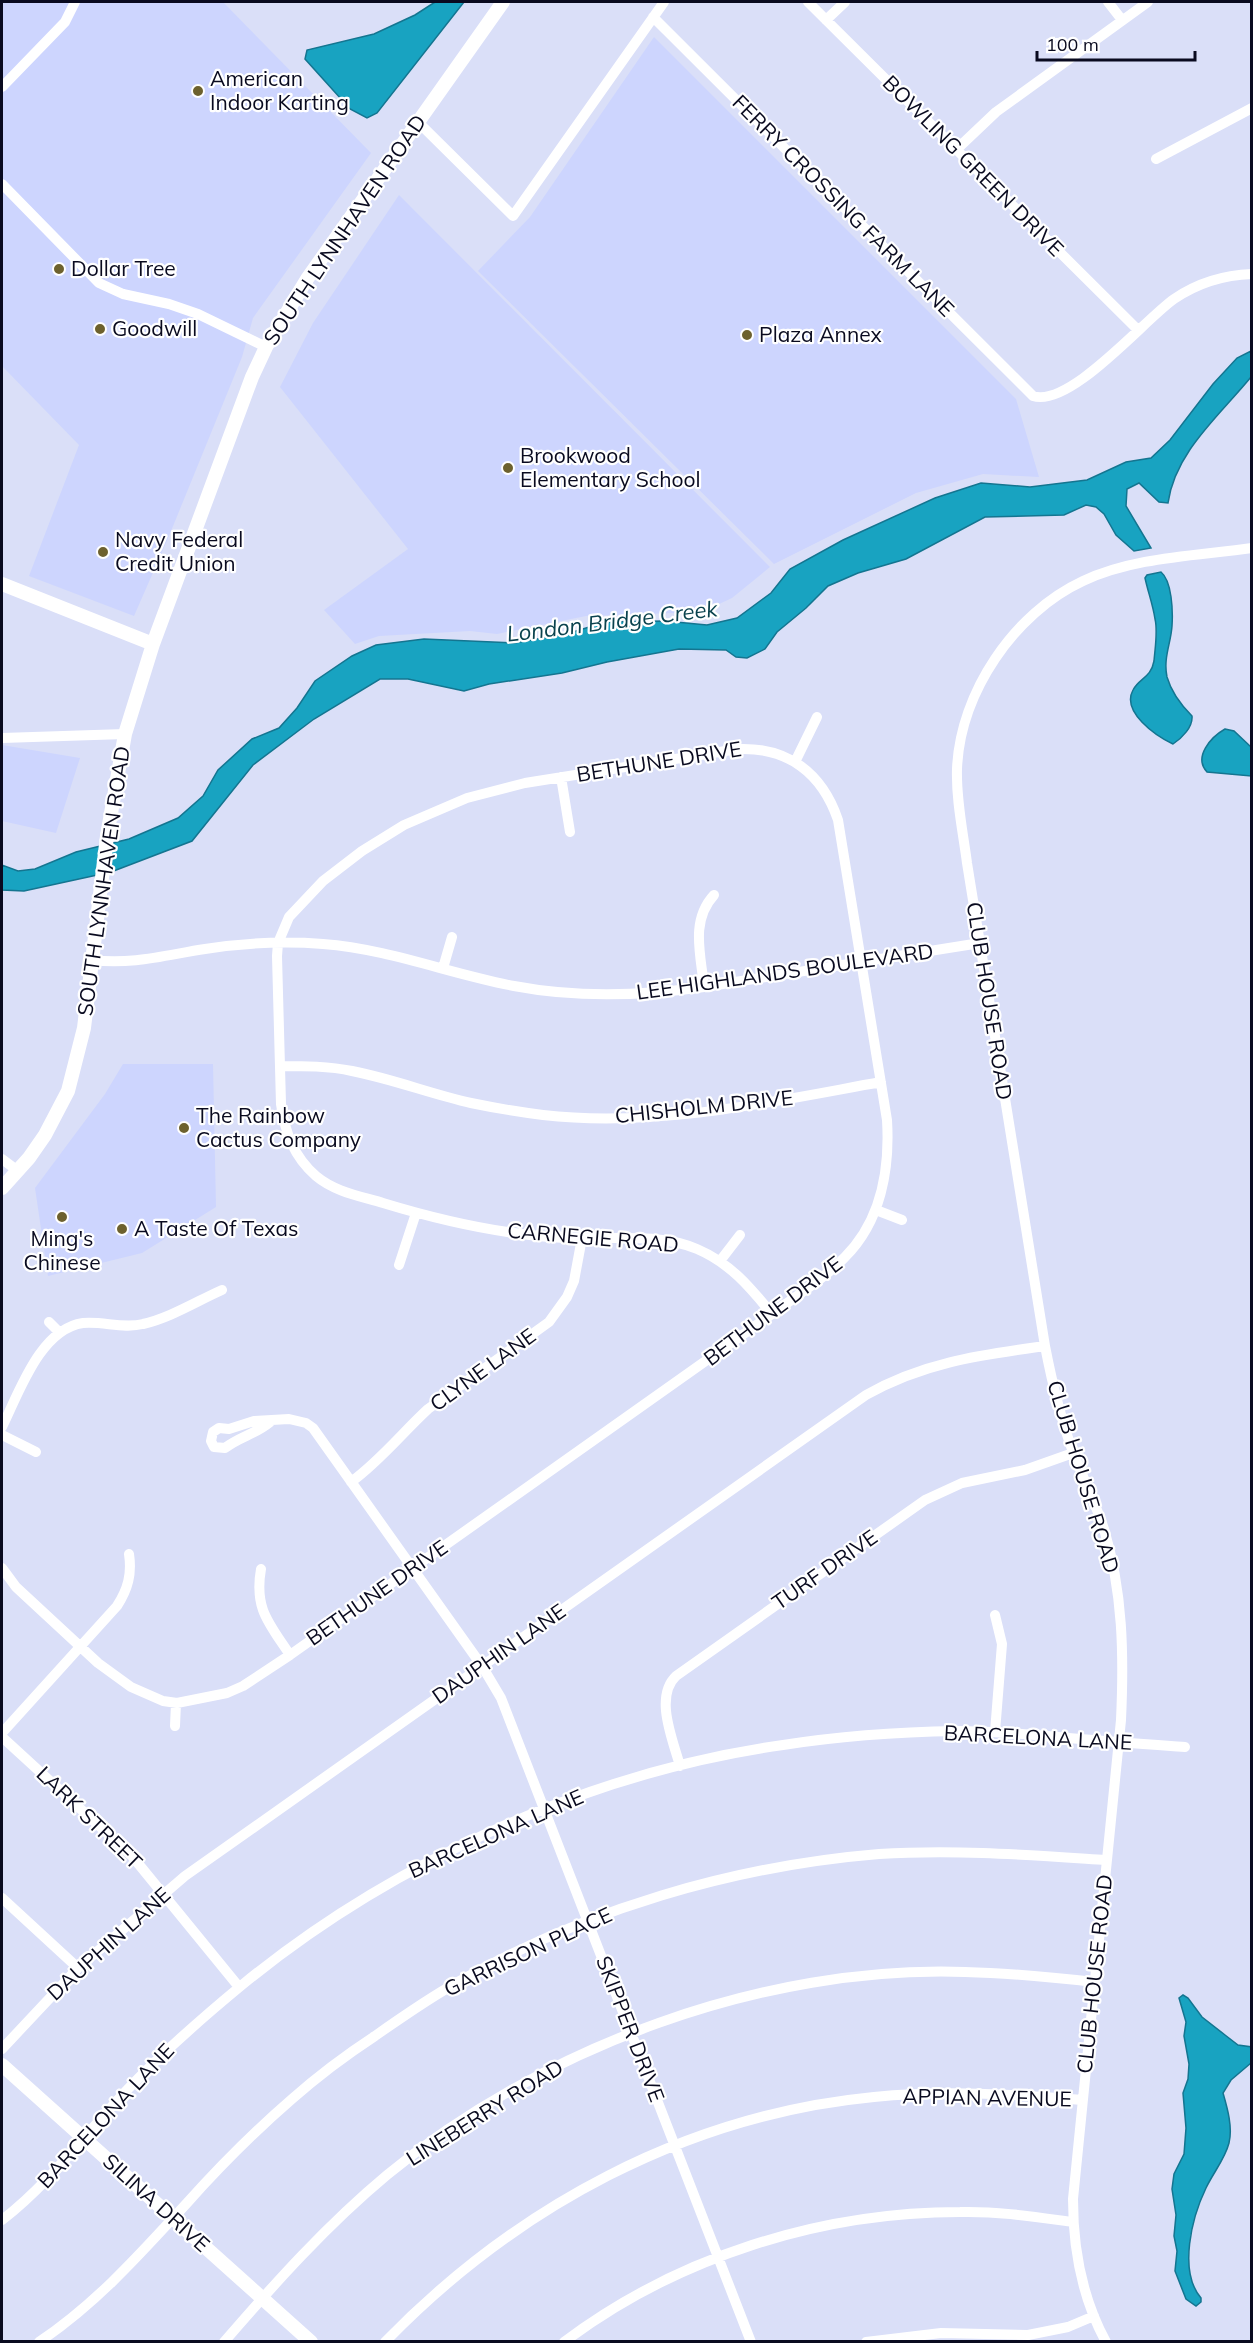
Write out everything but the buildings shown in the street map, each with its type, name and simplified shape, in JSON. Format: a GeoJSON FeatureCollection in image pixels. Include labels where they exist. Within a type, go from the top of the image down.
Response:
{"type":"FeatureCollection","features":[{"type":"Feature","properties":{"kind":"street"},"geometry":{"type":"LineString","coordinates":[[2,87],[65,21],[75,2]]}},
{"type":"Feature","properties":{"kind":"street","name":"SOUTH LYNNHAVEN ROAD"},"geometry":{"type":"LineString","coordinates":[[2,1188],[45,1135],[68,1091],[84,1028],[107,836],[125,734],[153,644],[252,377],[266,347],[308,279],[417,121],[503,2]]}},
{"type":"Feature","properties":{"kind":"street"},"geometry":{"type":"LineString","coordinates":[[417,121],[513,216],[664,2]]}},
{"type":"Feature","properties":{"kind":"street","name":"BOWLING GREEN DRIVE"},"geometry":{"type":"LineString","coordinates":[[808,2],[1138,330]]}},
{"type":"Feature","properties":{"kind":"street"},"geometry":{"type":"LineString","coordinates":[[826,20],[845,2]]}},
{"type":"Feature","properties":{"kind":"street"},"geometry":{"type":"LineString","coordinates":[[1108,2],[1122,20]]}},
{"type":"Feature","properties":{"kind":"street"},"geometry":{"type":"LineString","coordinates":[[957,149],[996,112],[1148,2]]}},
{"type":"Feature","properties":{"kind":"street","name":"FERRY CROSSING FARM LANE"},"geometry":{"type":"LineString","coordinates":[[653,17],[1033,396],[1047,398],[1074,383],[1114,355],[1138,330]]}},
{"type":"Feature","properties":{"kind":"street"},"geometry":{"type":"LineString","coordinates":[[1156,159],[1251,108]]}},
{"type":"Feature","properties":{"kind":"street"},"geometry":{"type":"LineString","coordinates":[[2,184],[99,283],[123,294],[169,304],[198,314],[266,347]]}},
{"type":"Feature","properties":{"kind":"street"},"geometry":{"type":"LineString","coordinates":[[1138,330],[1154,315],[1190,289],[1228,277],[1251,274]]}},
{"type":"Feature","properties":{"kind":"street","name":"CLUB HOUSE ROAD"},"geometry":{"type":"LineString","coordinates":[[1106,2342],[1094,2316],[1079,2262],[1073,2222],[1073,2199],[1119,1742],[1124,1669],[1120,1611],[1104,1529],[1073,1453],[1055,1398],[1045,1346],[967,863],[958,786],[960,744],[967,717],[980,684],[999,653],[1020,626],[1083,580],[1143,563],[1251,548]]}},
{"type":"Feature","properties":{"kind":"street"},"geometry":{"type":"LineString","coordinates":[[2,584],[153,644]]}},
{"type":"Feature","properties":{"kind":"street"},"geometry":{"type":"LineString","coordinates":[[795,762],[817,717]]}},
{"type":"Feature","properties":{"kind":"street"},"geometry":{"type":"LineString","coordinates":[[2,738],[125,734]]}},
{"type":"Feature","properties":{"kind":"street","name":"BETHUNE DRIVE"},"geometry":{"type":"LineString","coordinates":[[2,1568],[16,1587],[80,1646],[112,1674],[147,1696],[176,1703],[226,1694],[243,1686],[290,1655],[772,1314],[847,1256],[876,1210],[882,1192],[888,1156],[887,1120],[838,820],[826,792],[812,775],[795,762],[769,751],[738,749],[525,783],[467,798],[404,825],[370,846],[323,881],[289,917],[278,943]]}},
{"type":"Feature","properties":{"kind":"street"},"geometry":{"type":"LineString","coordinates":[[561,777],[570,832]]}},
{"type":"Feature","properties":{"kind":"street"},"geometry":{"type":"LineString","coordinates":[[705,987],[698,934],[704,910],[714,895]]}},
{"type":"Feature","properties":{"kind":"street"},"geometry":{"type":"LineString","coordinates":[[443,968],[452,938]]}},
{"type":"Feature","properties":{"kind":"street","name":"LEE HIGHLANDS BOULEVARD"},"geometry":{"type":"LineString","coordinates":[[92,960],[137,962],[205,949],[278,943],[323,944],[355,947],[513,986],[568,993],[625,995],[705,987],[980,943]]}},
{"type":"Feature","properties":{"kind":"street","name":"CARNEGIE ROAD"},"geometry":{"type":"LineString","coordinates":[[278,943],[281,1104],[284,1126],[296,1154],[317,1177],[345,1192],[416,1213],[508,1232],[582,1238],[661,1240],[697,1249],[720,1261],[745,1282],[772,1314]]}},
{"type":"Feature","properties":{"kind":"street","name":"CHISHOLM DRIVE"},"geometry":{"type":"LineString","coordinates":[[280,1066],[350,1070],[470,1103],[544,1115],[592,1118],[660,1116],[718,1110],[881,1082]]}},
{"type":"Feature","properties":{"kind":"street"},"geometry":{"type":"LineString","coordinates":[[2,1159],[18,1171]]}},
{"type":"Feature","properties":{"kind":"street"},"geometry":{"type":"LineString","coordinates":[[876,1210],[902,1220]]}},
{"type":"Feature","properties":{"kind":"street"},"geometry":{"type":"LineString","coordinates":[[399,1265],[416,1213]]}},
{"type":"Feature","properties":{"kind":"street"},"geometry":{"type":"LineString","coordinates":[[720,1261],[740,1235]]}},
{"type":"Feature","properties":{"kind":"street","name":"CLYNE LANE"},"geometry":{"type":"LineString","coordinates":[[351,1482],[378,1461],[428,1409],[549,1322],[567,1297],[574,1281],[582,1238]]}},
{"type":"Feature","properties":{"kind":"street"},"geometry":{"type":"LineString","coordinates":[[2,1427],[32,1366],[46,1345],[59,1332],[82,1323],[141,1325],[222,1290]]}},
{"type":"Feature","properties":{"kind":"street"},"geometry":{"type":"LineString","coordinates":[[49,1322],[59,1332]]}},
{"type":"Feature","properties":{"kind":"street","name":"DAUPHIN LANE"},"geometry":{"type":"LineString","coordinates":[[2,2049],[78,1968],[163,1894],[319,1780],[883,1386],[921,1369],[942,1363],[1045,1346]]}},
{"type":"Feature","properties":{"kind":"street","name":"SKIPPER DRIVE"},"geometry":{"type":"LineString","coordinates":[[270,1422],[258,1432],[234,1440],[225,1448],[214,1446],[211,1441],[213,1432],[219,1428],[229,1429],[254,1421],[297,1420],[313,1428],[482,1666],[501,1698],[751,2342]]}},
{"type":"Feature","properties":{"kind":"street"},"geometry":{"type":"LineString","coordinates":[[2,1436],[36,1452]]}},
{"type":"Feature","properties":{"kind":"street","name":"TURF DRIVE"},"geometry":{"type":"LineString","coordinates":[[680,1766],[664,1704],[668,1687],[676,1676],[925,1500],[962,1483],[1026,1470],[1073,1453]]}},
{"type":"Feature","properties":{"kind":"street"},"geometry":{"type":"LineString","coordinates":[[2,1735],[117,1606],[125,1593],[129,1579],[129,1554]]}},
{"type":"Feature","properties":{"kind":"street"},"geometry":{"type":"LineString","coordinates":[[261,1569],[257,1587],[259,1602],[263,1613],[290,1655]]}},
{"type":"Feature","properties":{"kind":"street"},"geometry":{"type":"LineString","coordinates":[[995,1615],[1002,1644],[995,1732]]}},
{"type":"Feature","properties":{"kind":"street"},"geometry":{"type":"LineString","coordinates":[[175,1726],[176,1703]]}},
{"type":"Feature","properties":{"kind":"street","name":"BARCELONA LANE"},"geometry":{"type":"LineString","coordinates":[[2,2220],[33,2194],[127,2090],[177,2040],[239,1987],[304,1938],[377,1890],[452,1850],[545,1808],[576,1796],[680,1766],[781,1745],[832,1739],[914,1733],[995,1732],[1185,1747]]}},
{"type":"Feature","properties":{"kind":"street","name":"LARK STREET"},"geometry":{"type":"LineString","coordinates":[[2,1735],[132,1856],[239,1987]]}},
{"type":"Feature","properties":{"kind":"street","name":"GARRISON PLACE"},"geometry":{"type":"LineString","coordinates":[[39,2342],[108,2287],[266,2122],[332,2065],[460,1981],[555,1935],[614,1911],[724,1878],[832,1859],[924,1852],[993,1852],[1106,1860]]}},
{"type":"Feature","properties":{"kind":"street"},"geometry":{"type":"LineString","coordinates":[[2,1898],[78,1968]]}},
{"type":"Feature","properties":{"kind":"street","name":"LINEBERRY ROAD"},"geometry":{"type":"LineString","coordinates":[[224,2342],[262,2298],[331,2226],[411,2156],[517,2088],[586,2052],[631,2033],[749,1996],[855,1977],[964,1972],[1094,1982]]}},
{"type":"Feature","properties":{"kind":"street","name":"SILINA DRIVE"},"geometry":{"type":"LineString","coordinates":[[2,2065],[310,2342]]}},
{"type":"Feature","properties":{"kind":"street","name":"APPIAN AVENUE"},"geometry":{"type":"LineString","coordinates":[[386,2342],[454,2276],[519,2227],[557,2202],[610,2173],[674,2145],[783,2112],[826,2103],[874,2097],[971,2093],[1082,2100]]}},
{"type":"Feature","properties":{"kind":"street"},"geometry":{"type":"LineString","coordinates":[[564,2342],[609,2311],[647,2290],[718,2257],[792,2233],[882,2216],[962,2211],[1073,2222]]}},
{"type":"Feature","properties":{"kind":"street"},"geometry":{"type":"LineString","coordinates":[[866,2342],[940,2333],[1028,2335],[1068,2327],[1094,2316]]}},
{"type":"Feature","properties":{"kind":"shaded area"},"geometry":{"type":"Polygon","coordinates":[[[2,2],[223,2],[371,153],[253,318],[242,357],[134,616],[29,576],[79,445],[2,366],[2,2]]]}},
{"type":"Feature","properties":{"kind":"shaded area"},"geometry":{"type":"Polygon","coordinates":[[[435,2],[464,2],[377,113],[367,118],[350,109],[305,59],[307,50],[374,34],[415,15],[435,2]]]}},
{"type":"Feature","properties":{"kind":"shaded area","name":"Plaza Annex"},"geometry":{"type":"Polygon","coordinates":[[[654,37],[1016,399],[1039,477],[983,474],[916,493],[774,564],[478,271],[530,217],[654,37]]]}},
{"type":"Feature","properties":{"kind":"shaded area","name":"Brookwood Elementary School"},"geometry":{"type":"Polygon","coordinates":[[[399,195],[770,567],[732,598],[702,612],[586,616],[497,634],[470,631],[379,636],[355,644],[324,610],[408,549],[280,387],[313,323],[399,195]]]}},
{"type":"Feature","properties":{"kind":"shaded area"},"geometry":{"type":"Polygon","coordinates":[[[1251,351],[1251,377],[1200,435],[1189,451],[1172,485],[1168,503],[1159,502],[1139,483],[1127,489],[1126,506],[1151,548],[1134,551],[1116,535],[1104,514],[1096,507],[1086,505],[1064,515],[985,517],[906,559],[858,573],[828,586],[777,632],[765,649],[747,658],[736,657],[726,650],[679,649],[562,673],[489,684],[464,691],[408,679],[380,679],[314,719],[253,765],[192,841],[111,872],[24,891],[2,890],[2,865],[18,871],[35,869],[76,852],[129,839],[178,818],[203,796],[218,770],[252,739],[279,728],[297,708],[315,681],[352,656],[376,645],[424,639],[514,643],[566,634],[606,622],[665,621],[707,625],[737,618],[771,593],[790,569],[843,540],[935,498],[981,483],[1030,487],[1087,480],[1126,462],[1151,458],[1170,440],[1213,384],[1237,358],[1251,351]]]}},
{"type":"Feature","properties":{"kind":"shaded area"},"geometry":{"type":"Polygon","coordinates":[[[1161,572],[1168,582],[1172,605],[1172,626],[1166,663],[1167,677],[1177,698],[1192,716],[1191,724],[1186,732],[1173,744],[1142,722],[1132,707],[1131,698],[1133,690],[1148,674],[1154,661],[1156,624],[1145,578],[1147,575],[1161,572]]]}},
{"type":"Feature","properties":{"kind":"shaded area"},"geometry":{"type":"Polygon","coordinates":[[[1225,729],[1234,731],[1251,747],[1251,776],[1207,772],[1203,766],[1203,754],[1209,742],[1225,729]]]}},
{"type":"Feature","properties":{"kind":"shaded area"},"geometry":{"type":"Polygon","coordinates":[[[2,745],[80,758],[56,833],[2,821],[2,745]]]}},
{"type":"Feature","properties":{"kind":"shaded area"},"geometry":{"type":"Polygon","coordinates":[[[123,1064],[213,1064],[216,1207],[142,1253],[48,1276],[35,1188],[105,1094],[123,1064]]]}},
{"type":"Feature","properties":{"kind":"shaded area"},"geometry":{"type":"Polygon","coordinates":[[[1183,1995],[1188,1998],[1202,2017],[1238,2045],[1252,2047],[1251,2063],[1231,2080],[1223,2093],[1230,2124],[1229,2143],[1201,2200],[1192,2228],[1190,2274],[1201,2298],[1201,2302],[1196,2306],[1186,2299],[1175,2271],[1176,2215],[1172,2189],[1174,2174],[1184,2154],[1186,2128],[1183,2093],[1188,2079],[1189,2064],[1184,2036],[1186,2022],[1179,1998],[1183,1995]]]}},
{"type":"Feature","properties":{"kind":"place","name":"American Indoor Karting"},"geometry":{"type":"Point","coordinates":[198,91]}},
{"type":"Feature","properties":{"kind":"place","name":"Dollar Tree"},"geometry":{"type":"Point","coordinates":[59,269]}},
{"type":"Feature","properties":{"kind":"place","name":"Goodwill"},"geometry":{"type":"Point","coordinates":[100,329]}},
{"type":"Feature","properties":{"kind":"place","name":"Plaza Annex"},"geometry":{"type":"Point","coordinates":[747,335]}},
{"type":"Feature","properties":{"kind":"place","name":"Brookwood Elementary School"},"geometry":{"type":"Point","coordinates":[508,468]}},
{"type":"Feature","properties":{"kind":"place","name":"Navy Federal Credit Union"},"geometry":{"type":"Point","coordinates":[103,552]}},
{"type":"Feature","properties":{"kind":"place","name":"The Rainbow Cactus Company"},"geometry":{"type":"Point","coordinates":[184,1128]}},
{"type":"Feature","properties":{"kind":"place","name":"Ming's Chinese"},"geometry":{"type":"Point","coordinates":[62,1217]}},
{"type":"Feature","properties":{"kind":"place","name":"A Taste Of Texas"},"geometry":{"type":"Point","coordinates":[122,1229]}},
{"type":"Feature","properties":{"kind":"water label","name":"London Bridge Creek"},"geometry":{"type":"Point","coordinates":[612,621]}}]}
